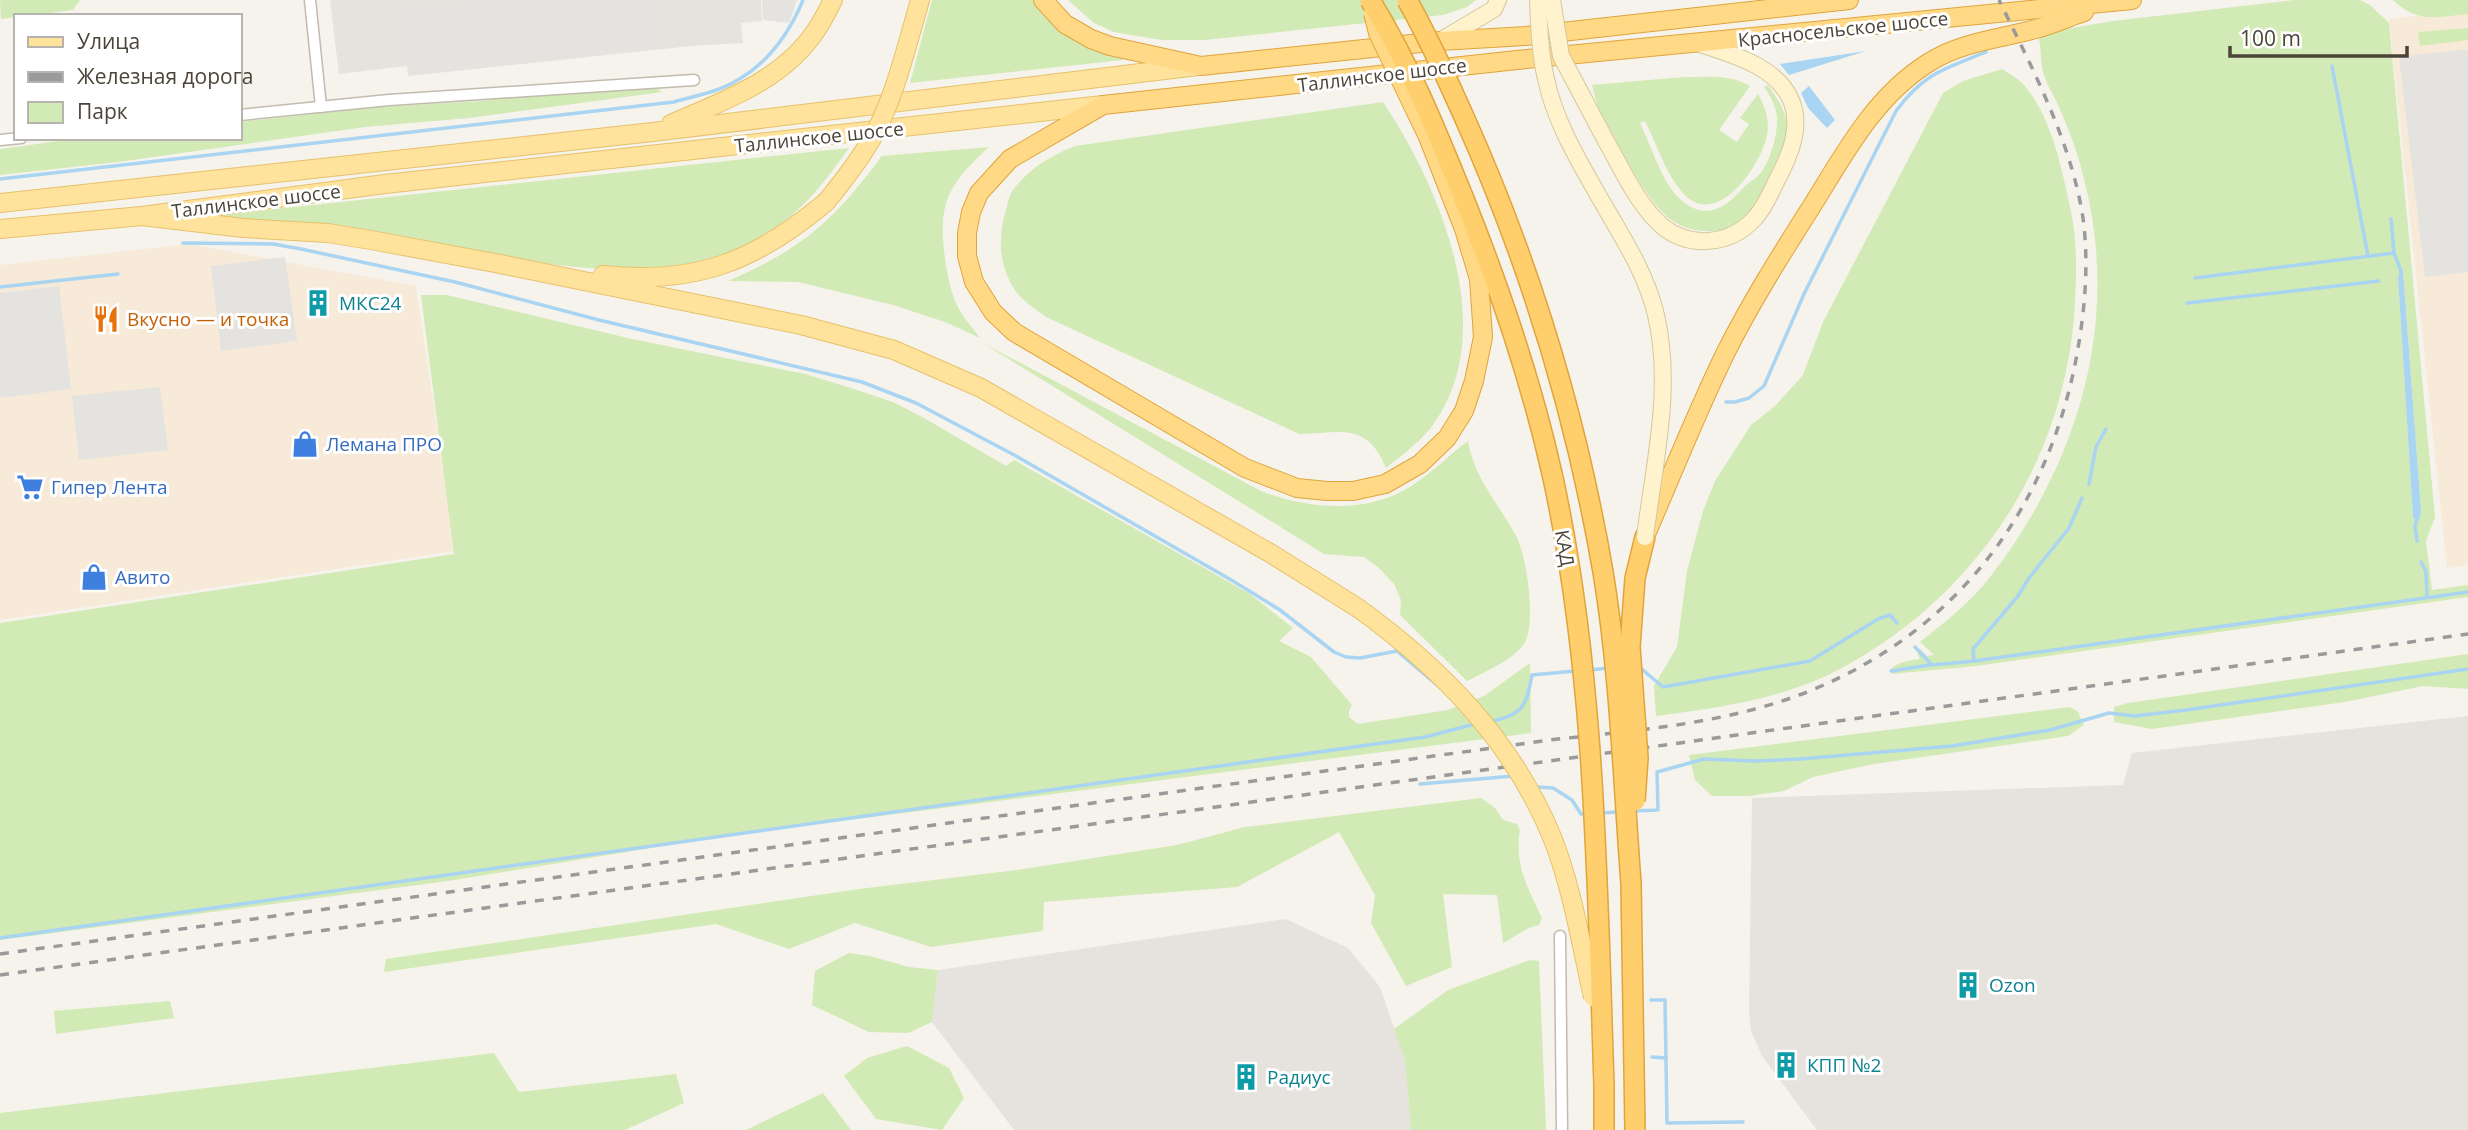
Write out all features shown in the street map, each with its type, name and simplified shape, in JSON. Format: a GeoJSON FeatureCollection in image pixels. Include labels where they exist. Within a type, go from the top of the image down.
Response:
{"type":"FeatureCollection","features":[{"type":"Feature","properties":{"kind":"highway"},"geometry":{"type":"LineString","coordinates":[[1043,0],[1065,24],[1091,39],[1110,46],[1201,66]]}},
{"type":"Feature","properties":{"kind":"highway"},"geometry":{"type":"LineString","coordinates":[[1103,105],[1010,159],[979,193],[971,212],[967,233],[967,256],[974,282],[993,312],[1014,332],[1245,468],[1297,488],[1326,492],[1353,491],[1385,484],[1420,464],[1447,438],[1464,411],[1474,381],[1483,337],[1479,279],[1464,229],[1428,137],[1378,33],[1369,0]]}},
{"type":"Feature","properties":{"kind":"highway","name":"КАД"},"geometry":{"type":"LineString","coordinates":[[1369,0],[1412,75],[1477,232],[1532,397],[1553,479],[1573,589],[1586,699],[1595,846],[1605,1130]]}},
{"type":"Feature","properties":{"kind":"highway","name":"КАД"},"geometry":{"type":"LineString","coordinates":[[1407,0],[1441,66],[1509,224],[1547,336],[1581,462],[1603,574],[1616,681],[1631,883],[1635,1130]]}},
{"type":"Feature","properties":{"kind":"highway","name":"Красносельское шоссе"},"geometry":{"type":"LineString","coordinates":[[1440,41],[1526,36],[1849,0]]}},
{"type":"Feature","properties":{"kind":"highway","name":"Красносельское шоссе"},"geometry":{"type":"LineString","coordinates":[[1638,49],[2132,0]]}},
{"type":"Feature","properties":{"kind":"highway"},"geometry":{"type":"LineString","coordinates":[[1631,883],[1638,758],[1630,647],[1635,578],[1645,537],[1726,352],[1750,307],[1845,152],[1879,104],[1897,86],[1932,60],[1958,48],[2039,28],[2107,3]]}},
{"type":"Feature","properties":{"kind":"highway","name":"Таллинское шоссе"},"geometry":{"type":"LineString","coordinates":[[1201,66],[1440,41]]}},
{"type":"Feature","properties":{"kind":"highway","name":"Таллинское шоссе"},"geometry":{"type":"LineString","coordinates":[[1103,105],[1638,49]]}},
{"type":"Feature","properties":{"kind":"main road"},"geometry":{"type":"LineString","coordinates":[[653,132],[726,100],[772,76],[802,50],[818,29],[832,0]]}},
{"type":"Feature","properties":{"kind":"main road"},"geometry":{"type":"LineString","coordinates":[[495,263],[617,276],[655,277],[709,270],[754,253],[796,228],[827,202],[856,164],[877,128],[898,77],[919,0]]}},
{"type":"Feature","properties":{"kind":"main road"},"geometry":{"type":"LineString","coordinates":[[1440,41],[1494,9],[1498,0]]}},
{"type":"Feature","properties":{"kind":"main road"},"geometry":{"type":"LineString","coordinates":[[1538,0],[1545,79],[1556,113],[1571,146],[1641,272],[1656,314],[1663,364],[1662,410],[1645,537]]}},
{"type":"Feature","properties":{"kind":"main road"},"geometry":{"type":"LineString","coordinates":[[1552,0],[1561,56],[1606,141],[1648,210],[1662,225],[1679,237],[1699,242],[1723,239],[1741,230],[1755,218],[1780,175],[1795,137],[1796,118],[1789,96],[1775,78],[1754,65],[1698,43]]}},
{"type":"Feature","properties":{"kind":"main road","name":"Таллинское шоссе"},"geometry":{"type":"LineString","coordinates":[[0,203],[653,132],[1201,66]]}},
{"type":"Feature","properties":{"kind":"main road","name":"Таллинское шоссе"},"geometry":{"type":"LineString","coordinates":[[0,229],[142,216],[385,184],[1103,105]]}},
{"type":"Feature","properties":{"kind":"main road"},"geometry":{"type":"LineString","coordinates":[[142,216],[243,228],[328,233],[495,263],[801,325],[869,342],[926,363],[981,388],[1270,553],[1358,608],[1420,655],[1451,687],[1509,756],[1552,837],[1564,874],[1593,997],[1604,1085]]}},
{"type":"Feature","properties":{"kind":"street"},"geometry":{"type":"LineString","coordinates":[[310,0],[321,107]]}},
{"type":"Feature","properties":{"kind":"street"},"geometry":{"type":"LineString","coordinates":[[242,116],[389,100],[694,80]]}},
{"type":"Feature","properties":{"kind":"street"},"geometry":{"type":"LineString","coordinates":[[1560,936],[1562,1130]]}},
{"type":"Feature","properties":{"kind":"shaded area"},"geometry":{"type":"Polygon","coordinates":[[[330,0],[761,0],[762,21],[741,23],[743,43],[691,46],[408,76],[407,66],[339,74],[330,0]]]}},
{"type":"Feature","properties":{"kind":"shaded area"},"geometry":{"type":"Polygon","coordinates":[[[507,0],[646,0],[651,47],[410,74],[403,12],[507,0]]]}},
{"type":"Feature","properties":{"kind":"shaded area"},"geometry":{"type":"Polygon","coordinates":[[[762,0],[797,0],[789,23],[763,20],[762,0]]]}},
{"type":"Feature","properties":{"kind":"shaded area"},"geometry":{"type":"Polygon","coordinates":[[[2468,10],[2468,565],[2447,568],[2389,19],[2468,10]]]}},
{"type":"Feature","properties":{"kind":"shaded area"},"geometry":{"type":"Polygon","coordinates":[[[2468,49],[2468,272],[2425,277],[2399,57],[2468,49]]]}},
{"type":"Feature","properties":{"kind":"shaded area"},"geometry":{"type":"Polygon","coordinates":[[[189,244],[416,286],[455,551],[0,620],[0,265],[189,244]]]}},
{"type":"Feature","properties":{"kind":"shaded area"},"geometry":{"type":"Polygon","coordinates":[[[285,257],[297,341],[221,351],[211,266],[285,257]]]}},
{"type":"Feature","properties":{"kind":"shaded area"},"geometry":{"type":"Polygon","coordinates":[[[59,286],[71,389],[0,398],[0,293],[59,286]]]}},
{"type":"Feature","properties":{"kind":"shaded area"},"geometry":{"type":"Polygon","coordinates":[[[160,387],[168,450],[79,460],[72,396],[160,387]]]}},
{"type":"Feature","properties":{"kind":"shaded area"},"geometry":{"type":"Polygon","coordinates":[[[2468,716],[2468,1130],[1817,1130],[1762,1056],[1751,1031],[1749,1013],[1752,798],[2123,785],[2132,753],[2468,716]]]}},
{"type":"Feature","properties":{"kind":"shaded area"},"geometry":{"type":"Polygon","coordinates":[[[1286,919],[1348,948],[1380,987],[1405,1060],[1411,1130],[1014,1130],[932,1022],[938,970],[1286,919]]]}},
{"type":"Feature","properties":{"kind":"green space"},"geometry":{"type":"Polygon","coordinates":[[[0,0],[80,0],[73,10],[14,14],[14,17],[1,19],[0,0]]]}},
{"type":"Feature","properties":{"kind":"green space"},"geometry":{"type":"Polygon","coordinates":[[[932,0],[1034,0],[1073,37],[1096,50],[1123,56],[1123,60],[910,83],[932,0]]]}},
{"type":"Feature","properties":{"kind":"green space"},"geometry":{"type":"Polygon","coordinates":[[[1068,0],[1476,0],[1467,7],[1443,15],[1204,40],[1161,40],[1114,32],[1094,23],[1068,0]]]}},
{"type":"Feature","properties":{"kind":"green space"},"geometry":{"type":"Polygon","coordinates":[[[2294,0],[2360,0],[2370,5],[2389,23],[2435,517],[2426,541],[2432,590],[2468,585],[2468,597],[1976,666],[1892,674],[1891,668],[1894,666],[1920,659],[1917,652],[1920,649],[1927,656],[1934,655],[1920,642],[1966,604],[1990,577],[2021,533],[2069,438],[2084,388],[2094,337],[2097,285],[2094,232],[2079,160],[2044,75],[2037,34],[2113,21],[2294,0]],[[2400,269],[2398,278],[2413,518],[2417,521],[2421,510],[2403,271],[2400,269]]]}},
{"type":"Feature","properties":{"kind":"green space"},"geometry":{"type":"Polygon","coordinates":[[[2393,0],[2468,0],[2468,14],[2420,16],[2402,8],[2393,0]]]}},
{"type":"Feature","properties":{"kind":"green space"},"geometry":{"type":"Polygon","coordinates":[[[2468,28],[2468,40],[2420,46],[2418,32],[2468,28]]]}},
{"type":"Feature","properties":{"kind":"green space"},"geometry":{"type":"Polygon","coordinates":[[[2002,69],[2024,85],[2048,126],[2062,171],[2075,239],[2075,302],[2068,360],[2054,416],[2034,468],[2006,517],[1973,562],[1934,603],[1889,638],[1840,669],[1796,688],[1727,706],[1656,716],[1654,686],[1677,647],[1687,571],[1703,511],[1715,481],[1751,425],[1775,406],[1803,375],[1823,322],[1943,93],[1963,81],[2002,69]]]}},
{"type":"Feature","properties":{"kind":"green space"},"geometry":{"type":"Polygon","coordinates":[[[1684,77],[1727,78],[1750,86],[1719,130],[1737,142],[1749,124],[1740,118],[1758,94],[1767,119],[1768,130],[1764,147],[1749,173],[1728,196],[1716,203],[1703,204],[1691,200],[1676,185],[1645,121],[1640,123],[1657,163],[1674,192],[1689,206],[1698,210],[1715,210],[1730,201],[1762,172],[1766,165],[1775,140],[1777,117],[1764,87],[1768,85],[1785,116],[1787,128],[1784,146],[1760,200],[1747,217],[1717,231],[1694,230],[1673,221],[1663,213],[1621,150],[1597,105],[1592,85],[1684,77]]]}},
{"type":"Feature","properties":{"kind":"green space"},"geometry":{"type":"Polygon","coordinates":[[[635,87],[654,87],[662,92],[469,118],[365,127],[118,162],[0,175],[0,149],[66,140],[242,140],[242,122],[379,107],[635,87]]]}},
{"type":"Feature","properties":{"kind":"green space"},"geometry":{"type":"Polygon","coordinates":[[[1383,102],[1404,136],[1442,217],[1455,260],[1462,304],[1462,347],[1453,388],[1428,431],[1386,468],[1378,453],[1361,436],[1340,432],[1299,434],[1046,317],[1023,300],[1006,274],[1001,253],[1001,232],[1010,197],[1026,175],[1057,154],[1075,146],[1383,102]]]}},
{"type":"Feature","properties":{"kind":"green space"},"geometry":{"type":"Polygon","coordinates":[[[989,147],[957,182],[948,198],[943,217],[945,255],[952,293],[961,312],[980,338],[945,322],[893,305],[798,282],[728,281],[777,257],[815,230],[848,198],[882,156],[989,147]]]}},
{"type":"Feature","properties":{"kind":"green space"},"geometry":{"type":"Polygon","coordinates":[[[849,148],[808,200],[778,226],[735,250],[688,263],[639,269],[538,263],[327,226],[218,220],[218,215],[849,148]]]}},
{"type":"Feature","properties":{"kind":"green space"},"geometry":{"type":"Polygon","coordinates":[[[421,295],[447,295],[632,339],[805,374],[893,402],[1006,466],[1014,460],[1250,594],[1293,628],[1279,641],[1311,657],[1352,705],[1349,717],[1358,724],[1448,710],[1484,696],[1530,663],[1531,733],[731,835],[448,881],[0,940],[0,623],[454,554],[421,295]]]}},
{"type":"Feature","properties":{"kind":"green space"},"geometry":{"type":"Polygon","coordinates":[[[983,343],[1261,491],[1300,502],[1340,506],[1381,500],[1417,482],[1468,441],[1481,479],[1516,536],[1524,558],[1530,605],[1525,642],[1515,654],[1467,681],[1400,615],[1401,600],[1394,584],[1364,557],[1324,554],[983,343]]]}},
{"type":"Feature","properties":{"kind":"green space"},"geometry":{"type":"Polygon","coordinates":[[[2468,654],[2468,689],[2423,686],[2345,702],[2152,729],[2114,722],[2114,707],[2128,703],[2468,654]]]}},
{"type":"Feature","properties":{"kind":"green space"},"geometry":{"type":"Polygon","coordinates":[[[2070,707],[2078,712],[2084,725],[2068,736],[1874,764],[1813,777],[1784,791],[1748,796],[1712,796],[1695,780],[1689,755],[2070,707]]]}},
{"type":"Feature","properties":{"kind":"green space"},"geometry":{"type":"Polygon","coordinates":[[[1481,798],[1495,808],[1503,820],[1517,824],[1520,830],[1521,865],[1527,886],[1542,918],[1539,925],[1524,930],[1503,943],[1497,895],[1443,894],[1452,967],[1406,986],[1371,923],[1375,895],[1339,832],[1237,887],[1044,902],[1043,931],[931,947],[855,923],[789,949],[716,924],[384,972],[386,959],[859,889],[1017,870],[1177,845],[1245,827],[1481,798]]]}},
{"type":"Feature","properties":{"kind":"green space"},"geometry":{"type":"Polygon","coordinates":[[[849,953],[909,967],[938,970],[932,1022],[908,1033],[869,1032],[812,1005],[815,971],[849,953]]]}},
{"type":"Feature","properties":{"kind":"green space"},"geometry":{"type":"Polygon","coordinates":[[[1530,960],[1539,961],[1546,1130],[1411,1130],[1405,1060],[1394,1029],[1448,990],[1530,960]]]}},
{"type":"Feature","properties":{"kind":"green space"},"geometry":{"type":"Polygon","coordinates":[[[170,1001],[174,1018],[56,1034],[54,1011],[170,1001]]]}},
{"type":"Feature","properties":{"kind":"green space"},"geometry":{"type":"Polygon","coordinates":[[[907,1046],[949,1068],[964,1098],[942,1130],[876,1119],[844,1076],[867,1058],[907,1046]]]}},
{"type":"Feature","properties":{"kind":"green space"},"geometry":{"type":"Polygon","coordinates":[[[494,1053],[519,1092],[676,1074],[684,1103],[625,1130],[0,1130],[0,1113],[494,1053]]]}},
{"type":"Feature","properties":{"kind":"green space"},"geometry":{"type":"Polygon","coordinates":[[[823,1093],[851,1130],[746,1130],[823,1093]]]}},
{"type":"Feature","properties":{"kind":"water"},"geometry":{"type":"Polygon","coordinates":[[[1866,51],[1789,75],[1780,64],[1866,51]]]}},
{"type":"Feature","properties":{"kind":"water"},"geometry":{"type":"Polygon","coordinates":[[[1809,86],[1835,120],[1827,128],[1808,108],[1801,93],[1809,86]]]}},
{"type":"Feature","properties":{"kind":"water"},"geometry":{"type":"Polygon","coordinates":[[[2400,269],[2403,271],[2421,510],[2417,521],[2413,518],[2398,278],[2400,269]]]}},
{"type":"Feature","properties":{"kind":"waterway"},"geometry":{"type":"LineString","coordinates":[[0,179],[674,102],[722,88],[758,66],[784,36],[803,0]]}},
{"type":"Feature","properties":{"kind":"waterway"},"geometry":{"type":"LineString","coordinates":[[1726,402],[1749,398],[1764,386],[1804,294],[1896,111],[1926,80],[1946,68],[1986,52]]}},
{"type":"Feature","properties":{"kind":"waterway"},"geometry":{"type":"LineString","coordinates":[[2332,66],[2368,256]]}},
{"type":"Feature","properties":{"kind":"waterway"},"geometry":{"type":"LineString","coordinates":[[2195,278],[2394,253],[2391,219]]}},
{"type":"Feature","properties":{"kind":"waterway"},"geometry":{"type":"LineString","coordinates":[[183,243],[273,244],[301,249],[455,282],[599,320],[862,382],[916,403],[1016,456],[1233,581],[1280,610],[1334,652],[1346,657],[1360,658],[1397,651],[1437,685]]}},
{"type":"Feature","properties":{"kind":"waterway"},"geometry":{"type":"LineString","coordinates":[[2394,253],[2401,271]]}},
{"type":"Feature","properties":{"kind":"waterway"},"geometry":{"type":"LineString","coordinates":[[0,287],[118,274]]}},
{"type":"Feature","properties":{"kind":"waterway"},"geometry":{"type":"LineString","coordinates":[[2187,303],[2379,281]]}},
{"type":"Feature","properties":{"kind":"waterway"},"geometry":{"type":"LineString","coordinates":[[2089,484],[2096,447],[2106,429]]}},
{"type":"Feature","properties":{"kind":"waterway"},"geometry":{"type":"LineString","coordinates":[[1974,661],[1973,649],[2018,596],[2069,528],[2082,498]]}},
{"type":"Feature","properties":{"kind":"waterway"},"geometry":{"type":"LineString","coordinates":[[2417,519],[2417,541]]}},
{"type":"Feature","properties":{"kind":"waterway"},"geometry":{"type":"LineString","coordinates":[[2421,562],[2426,572],[2427,596]]}},
{"type":"Feature","properties":{"kind":"waterway"},"geometry":{"type":"LineString","coordinates":[[1915,647],[1932,665],[1974,661],[2468,592]]}},
{"type":"Feature","properties":{"kind":"waterway"},"geometry":{"type":"LineString","coordinates":[[1638,666],[1663,687],[1810,661],[1878,619],[1890,615],[1897,623]]}},
{"type":"Feature","properties":{"kind":"waterway"},"geometry":{"type":"LineString","coordinates":[[1891,671],[1930,665]]}},
{"type":"Feature","properties":{"kind":"waterway"},"geometry":{"type":"LineString","coordinates":[[1589,670],[1610,668]]}},
{"type":"Feature","properties":{"kind":"waterway"},"geometry":{"type":"LineString","coordinates":[[1633,811],[1658,810],[1657,772],[1704,759],[1800,759],[1952,746],[2050,730],[2109,713],[2135,716],[2186,710],[2468,669]]}},
{"type":"Feature","properties":{"kind":"waterway"},"geometry":{"type":"LineString","coordinates":[[1489,722],[1509,716],[1521,708],[1528,695],[1532,675],[1575,671]]}},
{"type":"Feature","properties":{"kind":"waterway"},"geometry":{"type":"LineString","coordinates":[[0,938],[1425,737],[1475,724]]}},
{"type":"Feature","properties":{"kind":"waterway"},"geometry":{"type":"LineString","coordinates":[[1420,784],[1514,776]]}},
{"type":"Feature","properties":{"kind":"waterway"},"geometry":{"type":"LineString","coordinates":[[1536,787],[1553,788],[1572,800],[1581,814],[1587,813]]}},
{"type":"Feature","properties":{"kind":"waterway"},"geometry":{"type":"LineString","coordinates":[[1601,813],[1618,812]]}},
{"type":"Feature","properties":{"kind":"waterway"},"geometry":{"type":"LineString","coordinates":[[1651,1000],[1665,1000],[1667,1123],[1743,1122]]}},
{"type":"Feature","properties":{"kind":"waterway"},"geometry":{"type":"LineString","coordinates":[[1652,1057],[1666,1058]]}},
{"type":"Feature","properties":{"kind":"railway"},"geometry":{"type":"LineString","coordinates":[[0,954],[1550,740],[1650,729],[1748,711],[1812,690],[1864,665],[1911,634],[1953,598],[1989,557],[2019,512],[2044,463],[2064,410],[2077,354],[2084,303],[2086,252],[2083,218],[2070,161],[2060,134],[1999,0]]}},
{"type":"Feature","properties":{"kind":"railway"},"geometry":{"type":"LineString","coordinates":[[0,975],[2468,634]]}},
{"type":"Feature","properties":{"kind":"place","name":"МКС24"},"geometry":{"type":"Point","coordinates":[318,303]}},
{"type":"Feature","properties":{"kind":"place","name":"Вкусно — и точка"},"geometry":{"type":"Point","coordinates":[106,319]}},
{"type":"Feature","properties":{"kind":"place","name":"Лемана ПРО"},"geometry":{"type":"Point","coordinates":[305,444]}},
{"type":"Feature","properties":{"kind":"place","name":"Гипер Лента"},"geometry":{"type":"Point","coordinates":[30,487]}},
{"type":"Feature","properties":{"kind":"place","name":"Авито"},"geometry":{"type":"Point","coordinates":[94,577]}},
{"type":"Feature","properties":{"kind":"place","name":"Ozon"},"geometry":{"type":"Point","coordinates":[1968,985]}},
{"type":"Feature","properties":{"kind":"place","name":"КПП №2"},"geometry":{"type":"Point","coordinates":[1786,1065]}},
{"type":"Feature","properties":{"kind":"place","name":"Радиус"},"geometry":{"type":"Point","coordinates":[1246,1077]}}]}
